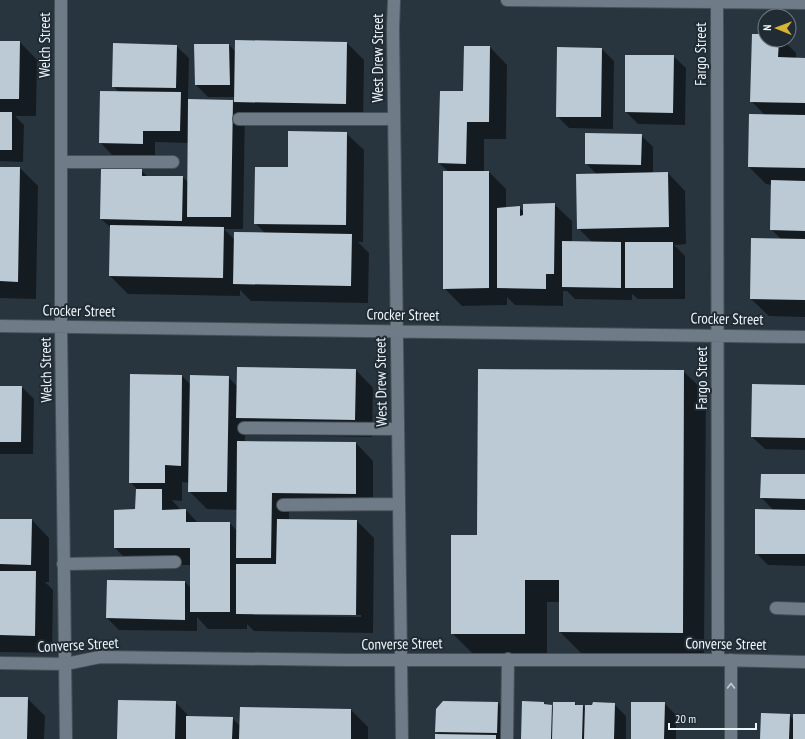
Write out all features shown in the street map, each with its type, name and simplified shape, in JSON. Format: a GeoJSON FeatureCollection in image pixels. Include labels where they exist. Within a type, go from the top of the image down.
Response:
{"type":"FeatureCollection","features":[{"type":"Feature","properties":{"kind":"street","name":"Welch Street"},"geometry":{"type":"LineString","coordinates":[[61,0],[61,327],[66,739]]}},
{"type":"Feature","properties":{"kind":"street","name":"West Drew Street"},"geometry":{"type":"LineString","coordinates":[[394,0],[396,331],[402,739]]}},
{"type":"Feature","properties":{"kind":"street"},"geometry":{"type":"LineString","coordinates":[[508,0],[805,3]]}},
{"type":"Feature","properties":{"kind":"street","name":"Fargo Street"},"geometry":{"type":"LineString","coordinates":[[717,1],[718,660]]}},
{"type":"Feature","properties":{"kind":"street"},"geometry":{"type":"LineString","coordinates":[[239,119],[394,119]]}},
{"type":"Feature","properties":{"kind":"street"},"geometry":{"type":"LineString","coordinates":[[61,162],[173,162]]}},
{"type":"Feature","properties":{"kind":"street","name":"Crocker Street"},"geometry":{"type":"LineString","coordinates":[[0,326],[805,337]]}},
{"type":"Feature","properties":{"kind":"street"},"geometry":{"type":"LineString","coordinates":[[244,428],[398,429]]}},
{"type":"Feature","properties":{"kind":"street"},"geometry":{"type":"LineString","coordinates":[[284,505],[399,504]]}},
{"type":"Feature","properties":{"kind":"street"},"geometry":{"type":"LineString","coordinates":[[63,564],[175,562]]}},
{"type":"Feature","properties":{"kind":"street"},"geometry":{"type":"LineString","coordinates":[[776,608],[805,608]]}},
{"type":"Feature","properties":{"kind":"street","name":"Converse Street"},"geometry":{"type":"LineString","coordinates":[[0,663],[66,664],[100,657],[401,660],[731,660],[805,662]]}},
{"type":"Feature","properties":{"kind":"street"},"geometry":{"type":"LineString","coordinates":[[507,739],[508,659]]}},
{"type":"Feature","properties":{"kind":"street"},"geometry":{"type":"LineString","coordinates":[[731,660],[731,739]]}},
{"type":"Feature","properties":{"kind":"building"},"geometry":{"type":"Polygon","coordinates":[[[752,34],[757,34],[757,48],[779,48],[778,57],[805,58],[805,103],[750,102],[752,34]]]}},
{"type":"Feature","properties":{"kind":"building"},"geometry":{"type":"Polygon","coordinates":[[[235,40],[347,42],[346,104],[234,102],[235,40]]]}},
{"type":"Feature","properties":{"kind":"building"},"geometry":{"type":"Polygon","coordinates":[[[0,41],[20,41],[19,99],[0,99],[0,41]]]}},
{"type":"Feature","properties":{"kind":"building"},"geometry":{"type":"Polygon","coordinates":[[[113,43],[177,45],[176,88],[112,87],[113,43]]]}},
{"type":"Feature","properties":{"kind":"building"},"geometry":{"type":"Polygon","coordinates":[[[194,44],[229,44],[230,85],[195,85],[194,44]]]}},
{"type":"Feature","properties":{"kind":"building"},"geometry":{"type":"Polygon","coordinates":[[[464,46],[490,46],[489,122],[467,122],[466,164],[438,163],[440,91],[463,91],[464,46]]]}},
{"type":"Feature","properties":{"kind":"building"},"geometry":{"type":"Polygon","coordinates":[[[557,47],[602,48],[601,117],[556,117],[557,47]]]}},
{"type":"Feature","properties":{"kind":"building"},"geometry":{"type":"Polygon","coordinates":[[[625,55],[674,55],[673,113],[625,112],[625,55]]]}},
{"type":"Feature","properties":{"kind":"building"},"geometry":{"type":"Polygon","coordinates":[[[100,91],[181,92],[180,131],[143,131],[143,144],[99,143],[100,91]]]}},
{"type":"Feature","properties":{"kind":"building"},"geometry":{"type":"Polygon","coordinates":[[[188,99],[233,100],[231,217],[187,217],[188,99]]]}},
{"type":"Feature","properties":{"kind":"building"},"geometry":{"type":"Polygon","coordinates":[[[0,112],[12,112],[12,150],[0,150],[0,112]]]}},
{"type":"Feature","properties":{"kind":"building"},"geometry":{"type":"Polygon","coordinates":[[[749,114],[805,115],[805,168],[748,167],[749,114]]]}},
{"type":"Feature","properties":{"kind":"building"},"geometry":{"type":"Polygon","coordinates":[[[288,131],[347,132],[346,225],[254,224],[255,167],[288,167],[288,131]]]}},
{"type":"Feature","properties":{"kind":"building"},"geometry":{"type":"Polygon","coordinates":[[[585,133],[642,134],[641,165],[585,164],[585,133]]]}},
{"type":"Feature","properties":{"kind":"building"},"geometry":{"type":"Polygon","coordinates":[[[0,167],[20,167],[18,282],[0,281],[0,167]]]}},
{"type":"Feature","properties":{"kind":"building"},"geometry":{"type":"Polygon","coordinates":[[[101,169],[142,169],[142,176],[183,176],[182,221],[100,219],[101,169]]]}},
{"type":"Feature","properties":{"kind":"building"},"geometry":{"type":"Polygon","coordinates":[[[443,171],[489,171],[489,288],[443,289],[443,171]]]}},
{"type":"Feature","properties":{"kind":"building"},"geometry":{"type":"Polygon","coordinates":[[[668,172],[669,227],[577,229],[576,174],[668,172]]]}},
{"type":"Feature","properties":{"kind":"building"},"geometry":{"type":"Polygon","coordinates":[[[771,180],[805,181],[805,231],[770,230],[771,180]]]}},
{"type":"Feature","properties":{"kind":"building"},"geometry":{"type":"Polygon","coordinates":[[[555,203],[554,274],[546,274],[546,289],[497,288],[497,208],[520,206],[520,216],[523,215],[523,204],[555,203]]]}},
{"type":"Feature","properties":{"kind":"building"},"geometry":{"type":"Polygon","coordinates":[[[110,225],[224,227],[223,278],[109,276],[110,225]]]}},
{"type":"Feature","properties":{"kind":"building"},"geometry":{"type":"Polygon","coordinates":[[[234,232],[352,234],[351,286],[233,284],[234,232]]]}},
{"type":"Feature","properties":{"kind":"building"},"geometry":{"type":"Polygon","coordinates":[[[751,238],[805,239],[805,300],[750,299],[751,238]]]}},
{"type":"Feature","properties":{"kind":"building"},"geometry":{"type":"Polygon","coordinates":[[[562,241],[621,242],[621,288],[562,287],[562,241]]]}},
{"type":"Feature","properties":{"kind":"building"},"geometry":{"type":"Polygon","coordinates":[[[625,242],[673,242],[673,288],[625,288],[625,242]]]}},
{"type":"Feature","properties":{"kind":"building"},"geometry":{"type":"Polygon","coordinates":[[[237,367],[356,369],[355,420],[236,418],[237,367]]]}},
{"type":"Feature","properties":{"kind":"building"},"geometry":{"type":"Polygon","coordinates":[[[478,369],[684,370],[683,633],[559,632],[559,580],[525,580],[525,634],[451,634],[451,535],[477,535],[478,369]]]}},
{"type":"Feature","properties":{"kind":"building"},"geometry":{"type":"Polygon","coordinates":[[[130,374],[182,375],[181,466],[165,465],[165,483],[129,483],[130,374]]]}},
{"type":"Feature","properties":{"kind":"building"},"geometry":{"type":"Polygon","coordinates":[[[190,375],[229,376],[227,492],[188,492],[190,375]]]}},
{"type":"Feature","properties":{"kind":"building"},"geometry":{"type":"Polygon","coordinates":[[[752,384],[805,385],[805,438],[751,437],[752,384]]]}},
{"type":"Feature","properties":{"kind":"building"},"geometry":{"type":"Polygon","coordinates":[[[0,386],[22,386],[21,442],[0,442],[0,386]]]}},
{"type":"Feature","properties":{"kind":"building"},"geometry":{"type":"Polygon","coordinates":[[[237,441],[356,442],[356,494],[272,493],[271,558],[236,558],[237,441]]]}},
{"type":"Feature","properties":{"kind":"building"},"geometry":{"type":"Polygon","coordinates":[[[761,474],[805,474],[805,499],[760,498],[761,474]]]}},
{"type":"Feature","properties":{"kind":"building"},"geometry":{"type":"Polygon","coordinates":[[[136,489],[162,489],[162,510],[186,509],[186,522],[230,522],[230,612],[190,612],[190,548],[114,548],[114,510],[135,509],[136,489]]]}},
{"type":"Feature","properties":{"kind":"building"},"geometry":{"type":"Polygon","coordinates":[[[755,509],[805,510],[805,554],[755,554],[755,509]]]}},
{"type":"Feature","properties":{"kind":"building"},"geometry":{"type":"Polygon","coordinates":[[[0,519],[32,519],[31,565],[0,564],[0,519]]]}},
{"type":"Feature","properties":{"kind":"building"},"geometry":{"type":"Polygon","coordinates":[[[277,519],[357,520],[356,615],[236,614],[236,564],[276,564],[277,519]]]}},
{"type":"Feature","properties":{"kind":"building"},"geometry":{"type":"Polygon","coordinates":[[[0,571],[36,571],[35,636],[0,635],[0,571]]]}},
{"type":"Feature","properties":{"kind":"building"},"geometry":{"type":"Polygon","coordinates":[[[107,580],[185,581],[185,620],[106,618],[107,580]]]}},
{"type":"Feature","properties":{"kind":"building"},"geometry":{"type":"Polygon","coordinates":[[[0,697],[28,697],[27,739],[0,739],[0,697]]]}},
{"type":"Feature","properties":{"kind":"building"},"geometry":{"type":"Polygon","coordinates":[[[118,700],[176,701],[175,739],[117,739],[118,700]]]}},
{"type":"Feature","properties":{"kind":"building"},"geometry":{"type":"Polygon","coordinates":[[[443,701],[498,702],[497,733],[435,732],[436,709],[443,701]]]}},
{"type":"Feature","properties":{"kind":"building"},"geometry":{"type":"Polygon","coordinates":[[[522,701],[544,702],[544,704],[552,705],[551,739],[521,739],[522,701]]]}},
{"type":"Feature","properties":{"kind":"building"},"geometry":{"type":"Polygon","coordinates":[[[553,702],[575,702],[575,705],[583,705],[582,739],[552,739],[553,702]]]}},
{"type":"Feature","properties":{"kind":"building"},"geometry":{"type":"Polygon","coordinates":[[[593,702],[615,703],[614,739],[584,739],[585,705],[592,705],[593,702]]]}},
{"type":"Feature","properties":{"kind":"building"},"geometry":{"type":"Polygon","coordinates":[[[631,702],[665,702],[664,739],[631,739],[631,702]]]}},
{"type":"Feature","properties":{"kind":"building"},"geometry":{"type":"Polygon","coordinates":[[[240,707],[351,709],[351,739],[239,739],[240,707]]]}},
{"type":"Feature","properties":{"kind":"building"},"geometry":{"type":"Polygon","coordinates":[[[761,713],[790,714],[789,739],[760,739],[761,713]]]}},
{"type":"Feature","properties":{"kind":"building"},"geometry":{"type":"Polygon","coordinates":[[[793,714],[805,714],[805,739],[793,739],[793,714]]]}},
{"type":"Feature","properties":{"kind":"building"},"geometry":{"type":"Polygon","coordinates":[[[186,716],[233,717],[232,739],[186,739],[186,716]]]}},
{"type":"Feature","properties":{"kind":"building"},"geometry":{"type":"Polygon","coordinates":[[[435,734],[496,735],[496,739],[435,739],[435,734]]]}}]}
